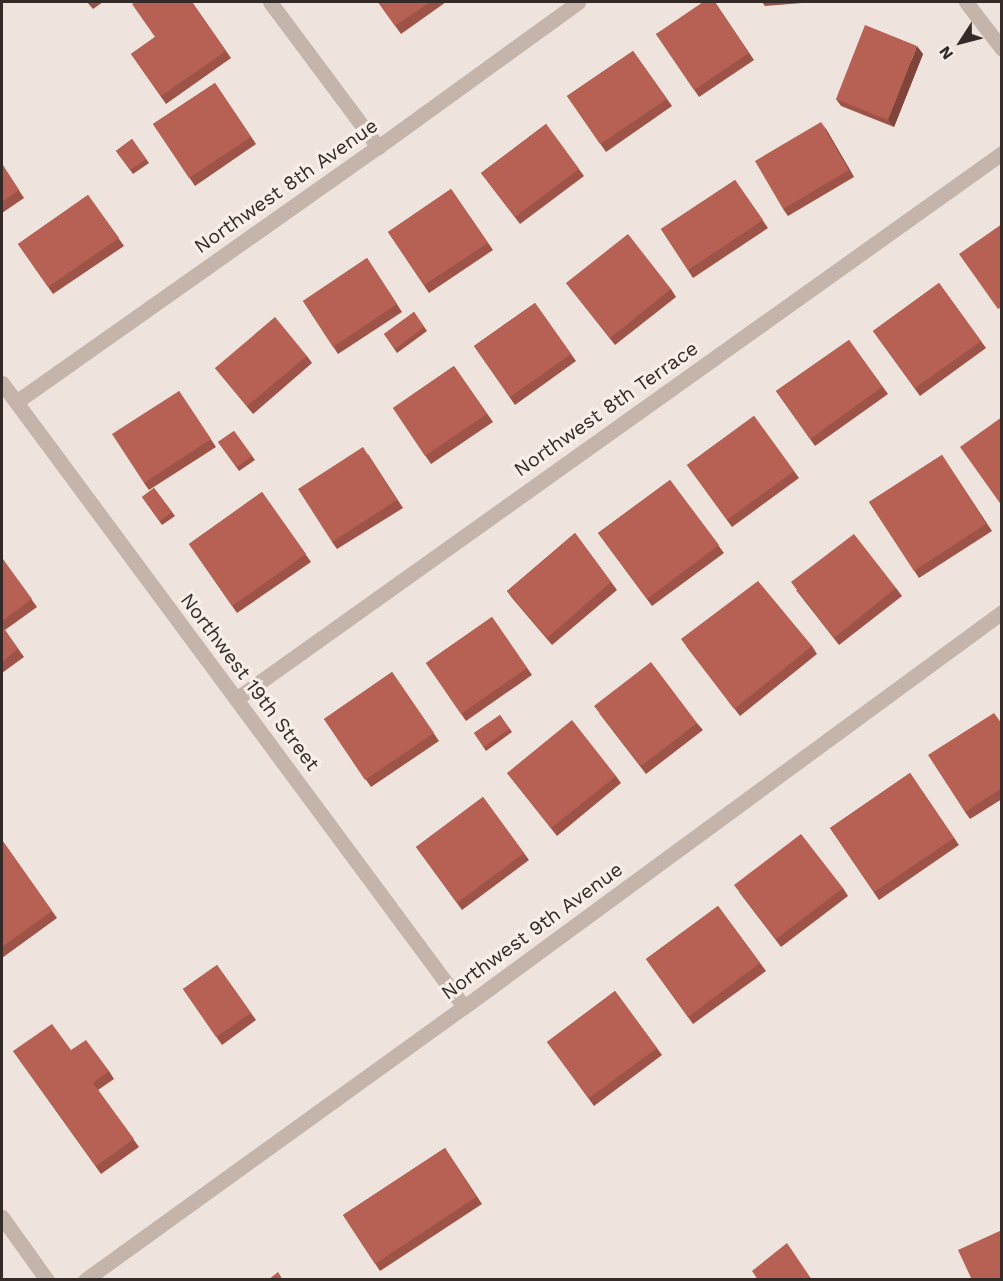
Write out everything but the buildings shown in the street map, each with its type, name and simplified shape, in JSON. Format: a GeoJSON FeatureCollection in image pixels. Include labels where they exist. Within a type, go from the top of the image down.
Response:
{"type":"FeatureCollection","features":[{"type":"Feature","properties":{"kind":"street"},"geometry":{"type":"LineString","coordinates":[[270,2],[378,147]]}},
{"type":"Feature","properties":{"kind":"street","name":"Northwest 8th Avenue"},"geometry":{"type":"LineString","coordinates":[[16,402],[378,147],[578,2]]}},
{"type":"Feature","properties":{"kind":"street"},"geometry":{"type":"LineString","coordinates":[[966,2],[1002,49]]}},
{"type":"Feature","properties":{"kind":"street","name":"Northwest 8th Terrace"},"geometry":{"type":"LineString","coordinates":[[236,699],[1002,153]]}},
{"type":"Feature","properties":{"kind":"street","name":"Northwest 19th Street"},"geometry":{"type":"LineString","coordinates":[[2,383],[464,1007]]}},
{"type":"Feature","properties":{"kind":"street","name":"Northwest 9th Avenue"},"geometry":{"type":"LineString","coordinates":[[85,1280],[464,1007],[1002,612]]}},
{"type":"Feature","properties":{"kind":"street"},"geometry":{"type":"LineString","coordinates":[[2,1217],[47,1280]]}}]}
